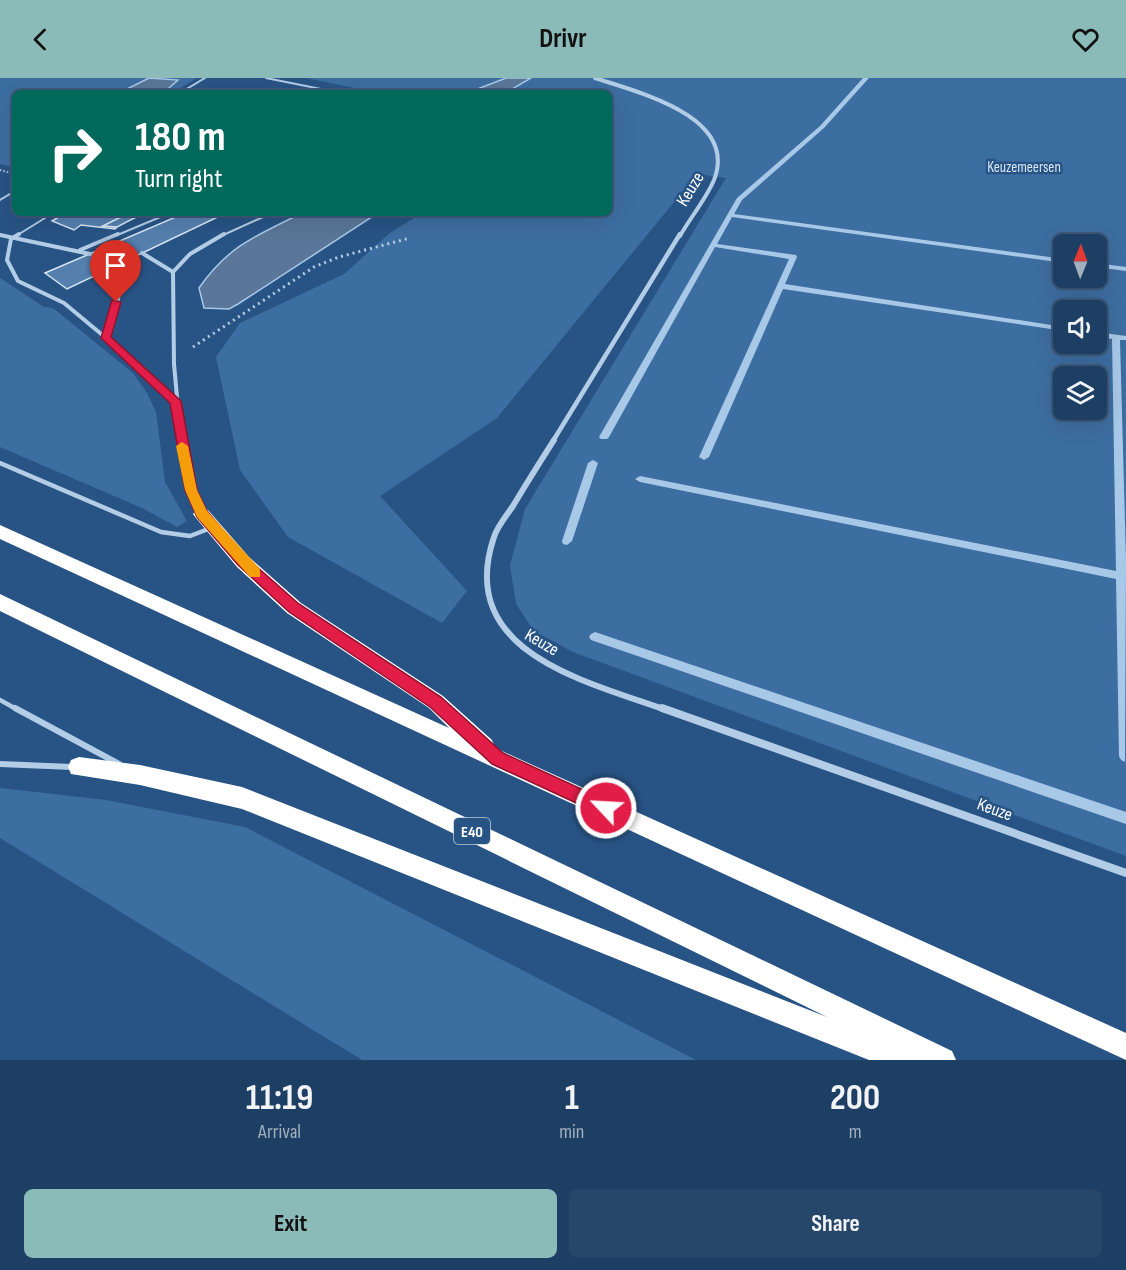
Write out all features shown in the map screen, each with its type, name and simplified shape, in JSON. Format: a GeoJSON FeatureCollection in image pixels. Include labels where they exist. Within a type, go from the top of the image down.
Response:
{"type":"FeatureCollection","features":[{"type":"Feature","properties":{"kind":"highway"},"geometry":{"type":"LineString","coordinates":[[207,520],[243,562],[294,608],[436,702],[497,759]]}},
{"type":"Feature","properties":{"kind":"highway"},"geometry":{"type":"LineString","coordinates":[[0,532],[1126,1047]]}},
{"type":"Feature","properties":{"kind":"highway","name":"E40"},"geometry":{"type":"LineString","coordinates":[[0,602],[943,1060]]}},
{"type":"Feature","properties":{"kind":"highway"},"geometry":{"type":"LineString","coordinates":[[79,767],[140,775],[252,801],[902,1060]]}},
{"type":"Feature","properties":{"kind":"street","name":"Keuze"},"geometry":{"type":"LineString","coordinates":[[595,78],[660,102],[701,125],[717,145],[720,165],[714,180],[494,536],[485,562],[485,590],[494,618],[511,641],[548,664],[622,694],[1126,873]]}},
{"type":"Feature","properties":{"kind":"lane"},"geometry":{"type":"LineString","coordinates":[[185,90],[205,78]]}},
{"type":"Feature","properties":{"kind":"lane"},"geometry":{"type":"LineString","coordinates":[[266,78],[326,90]]}},
{"type":"Feature","properties":{"kind":"lane"},"geometry":{"type":"LineString","coordinates":[[48,216],[11,239],[7,260],[18,281],[64,303],[176,401]]}},
{"type":"Feature","properties":{"kind":"lane"},"geometry":{"type":"LineString","coordinates":[[80,250],[163,216]]}},
{"type":"Feature","properties":{"kind":"lane"},"geometry":{"type":"LineString","coordinates":[[0,463],[161,532],[190,536],[207,520],[191,490],[176,401],[173,272],[178,262],[191,252],[266,216]]}},
{"type":"Feature","properties":{"kind":"lane"},"geometry":{"type":"LineString","coordinates":[[0,235],[11,239],[80,250],[90,254]]}},
{"type":"Feature","properties":{"kind":"lane"},"geometry":{"type":"LineString","coordinates":[[114,236],[121,241]]}},
{"type":"Feature","properties":{"kind":"lane"},"geometry":{"type":"LineString","coordinates":[[142,253],[173,272]]}},
{"type":"Feature","properties":{"kind":"lane"},"geometry":{"type":"LineString","coordinates":[[106,338],[120,284],[116,272],[111,268]]}},
{"type":"Feature","properties":{"kind":"lane"},"geometry":{"type":"LineString","coordinates":[[0,700],[140,775]]}},
{"type":"Feature","properties":{"kind":"lane"},"geometry":{"type":"LineString","coordinates":[[0,764],[79,767]]}},
{"type":"Feature","properties":{"kind":"path"},"geometry":{"type":"LineString","coordinates":[[175,360],[314,267],[339,256],[410,238]]}},
{"type":"Feature","properties":{"kind":"green space"},"geometry":{"type":"Polygon","coordinates":[[[0,78],[197,78],[177,90],[12,90],[12,167],[0,164],[0,78]]]}},
{"type":"Feature","properties":{"kind":"green space","name":"Keuzemeersen"},"geometry":{"type":"Polygon","coordinates":[[[306,78],[1126,78],[1126,856],[573,652],[534,631],[516,604],[510,565],[525,509],[726,178],[697,174],[497,418],[380,496],[467,591],[442,623],[288,537],[240,470],[216,357],[240,323],[344,274],[390,233],[417,216],[612,216],[612,90],[364,90],[306,78]]]}},
{"type":"Feature","properties":{"kind":"green space"},"geometry":{"type":"Polygon","coordinates":[[[0,278],[44,307],[53,308],[133,373],[147,393],[156,412],[165,482],[187,521],[177,527],[142,508],[0,447],[0,278]]]}},
{"type":"Feature","properties":{"kind":"green space"},"geometry":{"type":"Polygon","coordinates":[[[0,788],[106,800],[245,827],[696,1060],[362,1060],[0,838],[0,788]]]}},
{"type":"Feature","properties":{"kind":"shaded area"},"geometry":{"type":"Polygon","coordinates":[[[149,78],[178,80],[166,90],[125,90],[149,78]]]}},
{"type":"Feature","properties":{"kind":"shaded area"},"geometry":{"type":"Polygon","coordinates":[[[506,78],[531,78],[510,90],[475,90],[506,78]]]}},
{"type":"Feature","properties":{"kind":"shaded area"},"geometry":{"type":"Polygon","coordinates":[[[296,216],[373,216],[229,309],[204,308],[199,288],[210,273],[233,251],[296,216]]]}},
{"type":"Feature","properties":{"kind":"building"},"geometry":{"type":"Polygon","coordinates":[[[61,216],[123,216],[103,226],[117,227],[115,229],[81,225],[74,230],[52,221],[61,216]]]}},
{"type":"Feature","properties":{"kind":"building"},"geometry":{"type":"Polygon","coordinates":[[[123,216],[138,216],[117,227],[103,226],[123,216]]]}},
{"type":"Feature","properties":{"kind":"building"},"geometry":{"type":"Polygon","coordinates":[[[178,216],[220,216],[67,289],[45,273],[178,216]]]}},
{"type":"Feature","properties":{"kind":"waterway"},"geometry":{"type":"LineString","coordinates":[[604,437],[739,199],[822,127],[866,78]]}},
{"type":"Feature","properties":{"kind":"waterway"},"geometry":{"type":"LineString","coordinates":[[730,215],[1053,259]]}},
{"type":"Feature","properties":{"kind":"waterway"},"geometry":{"type":"LineString","coordinates":[[713,245],[793,257],[780,286]]}},
{"type":"Feature","properties":{"kind":"waterway"},"geometry":{"type":"LineString","coordinates":[[1107,266],[1126,269]]}},
{"type":"Feature","properties":{"kind":"waterway"},"geometry":{"type":"LineString","coordinates":[[704,457],[780,286]]}},
{"type":"Feature","properties":{"kind":"waterway"},"geometry":{"type":"LineString","coordinates":[[780,286],[1053,327]]}},
{"type":"Feature","properties":{"kind":"waterway"},"geometry":{"type":"LineString","coordinates":[[1107,335],[1126,338]]}},
{"type":"Feature","properties":{"kind":"waterway"},"geometry":{"type":"LineString","coordinates":[[1116,337],[1121,576]]}},
{"type":"Feature","properties":{"kind":"waterway"},"geometry":{"type":"LineString","coordinates":[[567,541],[593,463]]}},
{"type":"Feature","properties":{"kind":"waterway"},"geometry":{"type":"LineString","coordinates":[[640,479],[1121,576]]}},
{"type":"Feature","properties":{"kind":"waterway"},"geometry":{"type":"LineString","coordinates":[[1121,576],[1126,577]]}},
{"type":"Feature","properties":{"kind":"waterway"},"geometry":{"type":"LineString","coordinates":[[1121,576],[1125,756]]}},
{"type":"Feature","properties":{"kind":"waterway"},"geometry":{"type":"LineString","coordinates":[[595,637],[1126,818]]}},
{"type":"Feature","properties":{"kind":"slow traffic"},"geometry":{"type":"LineString","coordinates":[[182,446],[191,490],[202,514],[255,573]]}},
{"type":"Feature","properties":{"kind":"route"},"geometry":{"type":"LineString","coordinates":[[116,302],[106,338],[176,401],[177,419],[191,490],[202,514],[243,562],[294,608],[436,702],[497,759],[606,808]]}}]}
